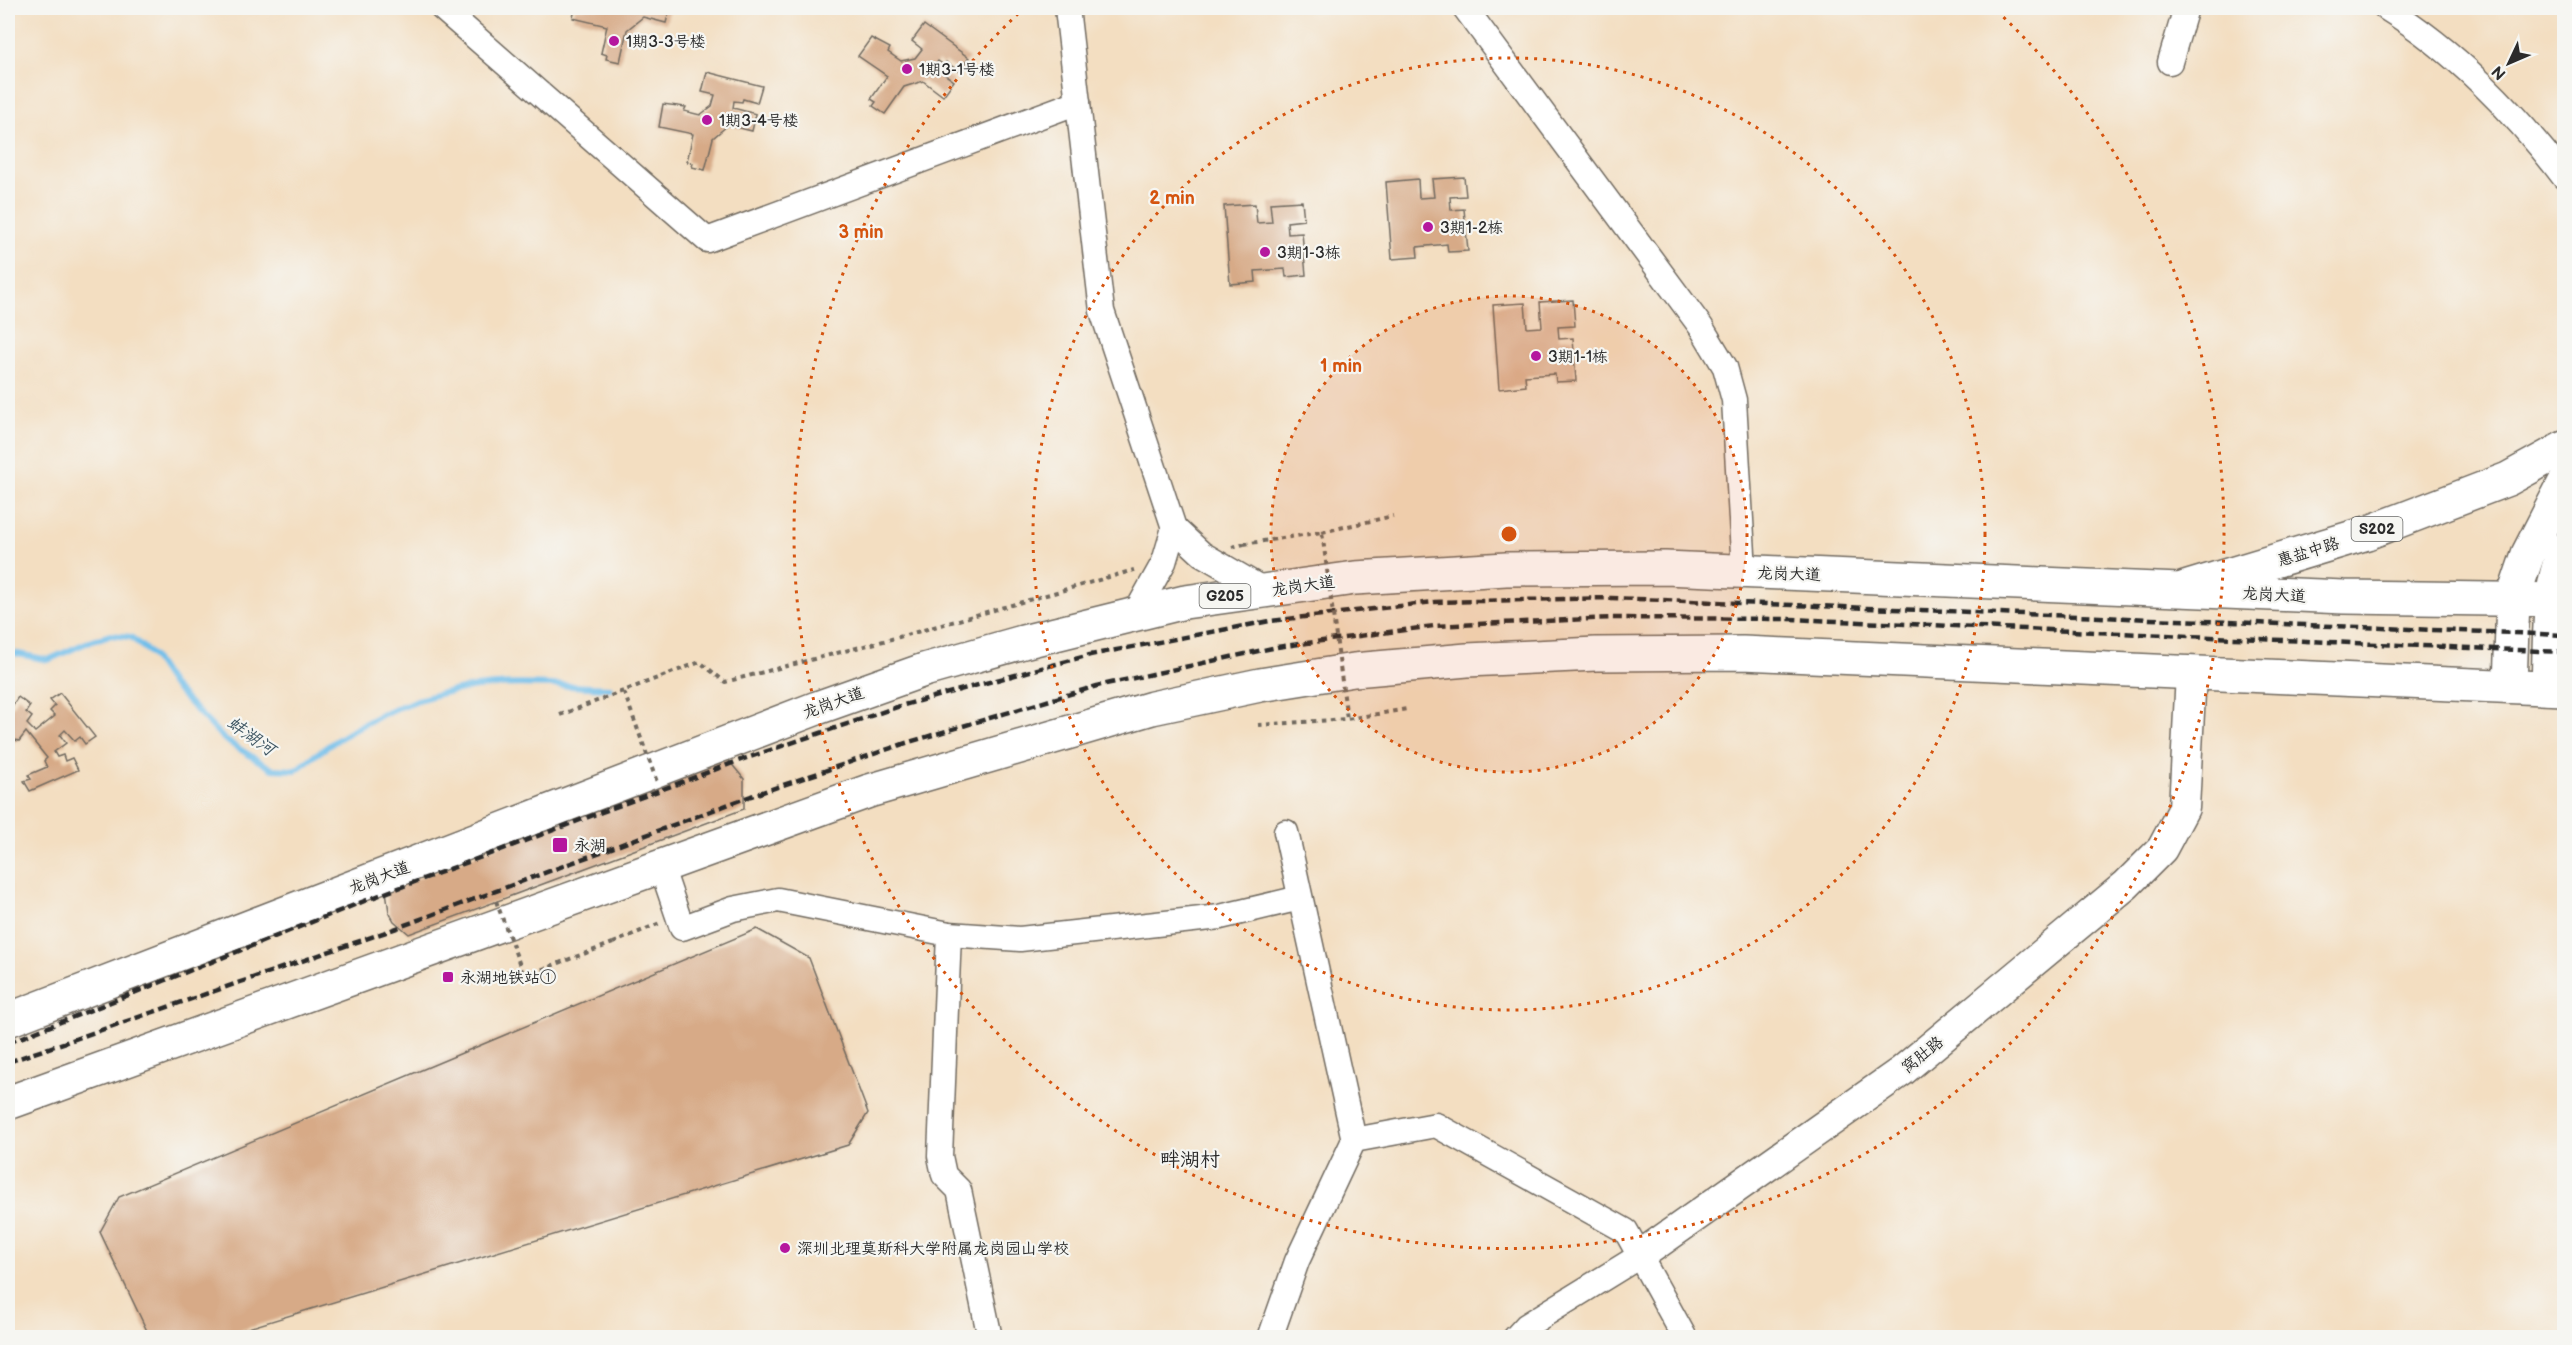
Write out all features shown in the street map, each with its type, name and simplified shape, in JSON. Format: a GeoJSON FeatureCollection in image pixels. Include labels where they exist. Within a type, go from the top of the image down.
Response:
{"type":"FeatureCollection","features":[{"type":"Feature","properties":{"kind":"main road","name":"惠盐中路"},"geometry":{"type":"LineString","coordinates":[[2181,589],[2367,533],[2508,479],[2565,448]]}},
{"type":"Feature","properties":{"kind":"main road"},"geometry":{"type":"LineString","coordinates":[[2510,686],[2513,598],[2528,554],[2565,484]]}},
{"type":"Feature","properties":{"kind":"main road"},"geometry":{"type":"LineString","coordinates":[[8,1103],[869,791],[1152,708],[1354,670],[1467,660],[1596,654],[1743,653],[2556,688],[2559,564],[2565,550]]}},
{"type":"Feature","properties":{"kind":"main road","name":"龙岗大道"},"geometry":{"type":"LineString","coordinates":[[8,1020],[817,708],[924,670],[1185,602],[1355,578],[1506,569],[1665,568],[2344,597],[2558,599]]}},
{"type":"Feature","properties":{"kind":"street"},"geometry":{"type":"LineString","coordinates":[[442,8],[707,240],[1078,102]]}},
{"type":"Feature","properties":{"kind":"street"},"geometry":{"type":"LineString","coordinates":[[1067,8],[1102,311],[1174,528],[1202,554],[1264,590]]}},
{"type":"Feature","properties":{"kind":"street"},"geometry":{"type":"LineString","coordinates":[[1465,8],[1701,327],[1725,367],[1734,400],[1744,571]]}},
{"type":"Feature","properties":{"kind":"street"},"geometry":{"type":"LineString","coordinates":[[2170,62],[2186,8]]}},
{"type":"Feature","properties":{"kind":"street"},"geometry":{"type":"LineString","coordinates":[[2386,8],[2456,60],[2505,109],[2565,177]]}},
{"type":"Feature","properties":{"kind":"street"},"geometry":{"type":"LineString","coordinates":[[1135,614],[1164,562],[1174,528]]}},
{"type":"Feature","properties":{"kind":"street","name":"窝肚路"},"geometry":{"type":"LineString","coordinates":[[1515,1338],[1526,1326],[1638,1257],[1902,1071],[2126,885],[2162,849],[2184,808],[2191,674]]}},
{"type":"Feature","properties":{"kind":"street"},"geometry":{"type":"LineString","coordinates":[[1270,1338],[1297,1261],[1354,1140],[1286,832]]}},
{"type":"Feature","properties":{"kind":"street"},"geometry":{"type":"LineString","coordinates":[[661,867],[682,928],[734,909],[778,900],[949,934],[1031,937],[1220,917],[1300,898]]}},
{"type":"Feature","properties":{"kind":"street"},"geometry":{"type":"LineString","coordinates":[[949,934],[940,1156],[944,1175],[959,1190],[990,1338]]}},
{"type":"Feature","properties":{"kind":"street"},"geometry":{"type":"LineString","coordinates":[[1354,1140],[1436,1125],[1626,1232],[1684,1338]]}},
{"type":"Feature","properties":{"kind":"path"},"geometry":{"type":"LineString","coordinates":[[1202,554],[1394,516]]}},
{"type":"Feature","properties":{"kind":"path"},"geometry":{"type":"LineString","coordinates":[[1322,532],[1347,719]]}},
{"type":"Feature","properties":{"kind":"path"},"geometry":{"type":"LineString","coordinates":[[560,715],[700,662],[725,682],[899,637],[1164,562]]}},
{"type":"Feature","properties":{"kind":"path"},"geometry":{"type":"LineString","coordinates":[[624,692],[657,782]]}},
{"type":"Feature","properties":{"kind":"path"},"geometry":{"type":"LineString","coordinates":[[1258,725],[1347,719],[1407,709]]}},
{"type":"Feature","properties":{"kind":"path"},"geometry":{"type":"LineString","coordinates":[[495,901],[524,976]]}},
{"type":"Feature","properties":{"kind":"path"},"geometry":{"type":"LineString","coordinates":[[502,983],[613,943],[678,916]]}},
{"type":"Feature","properties":{"kind":"building","name":"1期3-3号楼"},"geometry":{"type":"Polygon","coordinates":[[[575,8],[670,8],[666,23],[643,17],[627,30],[620,62],[606,59],[607,55],[601,53],[607,26],[573,18],[575,8]]]}},
{"type":"Feature","properties":{"kind":"building","name":"1期3-1号楼"},"geometry":{"type":"Polygon","coordinates":[[[924,25],[969,58],[959,71],[946,62],[944,65],[938,61],[934,67],[954,81],[943,96],[923,81],[904,87],[885,114],[873,106],[876,102],[871,99],[887,76],[858,56],[871,38],[890,48],[888,52],[901,61],[915,58],[922,49],[912,41],[924,25]]]}},
{"type":"Feature","properties":{"kind":"building","name":"1期3-4号楼"},"geometry":{"type":"Polygon","coordinates":[[[707,72],[762,86],[757,103],[743,99],[742,102],[734,101],[733,108],[756,114],[752,131],[728,125],[713,138],[705,170],[692,167],[693,163],[687,162],[693,134],[659,127],[663,104],[686,107],[684,111],[700,115],[712,106],[715,95],[702,92],[707,72]]]}},
{"type":"Feature","properties":{"kind":"building","name":"3期1-2栋"},"geometry":{"type":"Polygon","coordinates":[[[1464,177],[1466,196],[1450,197],[1451,210],[1464,209],[1468,251],[1448,252],[1447,244],[1417,247],[1418,257],[1392,259],[1386,182],[1418,179],[1419,198],[1434,197],[1432,179],[1464,177]]]}},
{"type":"Feature","properties":{"kind":"building","name":"3期1-3栋"},"geometry":{"type":"Polygon","coordinates":[[[1302,201],[1304,220],[1287,222],[1288,234],[1302,233],[1306,275],[1286,277],[1285,269],[1255,271],[1256,282],[1230,284],[1224,206],[1255,204],[1257,223],[1272,222],[1270,203],[1302,201]]]}},
{"type":"Feature","properties":{"kind":"building","name":"3期1-1栋"},"geometry":{"type":"Polygon","coordinates":[[[1573,300],[1575,326],[1558,327],[1559,339],[1573,338],[1576,381],[1556,382],[1555,374],[1525,376],[1526,386],[1499,389],[1493,305],[1525,303],[1527,328],[1542,327],[1540,302],[1573,300]]]}},
{"type":"Feature","properties":{"kind":"building"},"geometry":{"type":"Polygon","coordinates":[[[60,693],[95,737],[85,744],[80,737],[75,741],[65,730],[60,735],[66,743],[54,752],[57,757],[63,755],[65,761],[72,758],[78,770],[30,791],[24,781],[31,779],[28,775],[47,767],[44,761],[47,758],[26,732],[8,749],[8,712],[18,697],[30,706],[26,712],[32,717],[27,724],[35,732],[55,716],[50,711],[55,706],[50,700],[60,693]]]}},
{"type":"Feature","properties":{"kind":"building"},"geometry":{"type":"Polygon","coordinates":[[[725,756],[744,779],[744,809],[409,934],[394,921],[389,912],[386,891],[725,756]]]}},
{"type":"Feature","properties":{"kind":"building"},"geometry":{"type":"Polygon","coordinates":[[[757,929],[809,958],[868,1113],[848,1145],[216,1338],[158,1338],[148,1333],[100,1232],[119,1197],[757,929]]]}},
{"type":"Feature","properties":{"kind":"waterway","name":"蚌湖河"},"geometry":{"type":"LineString","coordinates":[[8,652],[48,660],[110,635],[131,637],[152,655],[171,684],[225,740],[272,769],[296,770],[334,742],[374,718],[395,708],[440,694],[499,685],[536,684],[610,688]]}},
{"type":"Feature","properties":{"kind":"railway"},"geometry":{"type":"LineString","coordinates":[[8,1043],[372,898],[738,761],[900,706],[1090,655],[1270,621],[1434,602],[1611,598],[2564,635]]}},
{"type":"Feature","properties":{"kind":"railway"},"geometry":{"type":"LineString","coordinates":[[8,1062],[386,932],[751,796],[906,743],[1097,686],[1277,647],[1434,626],[1612,618],[1790,619],[2564,652]]}},
{"type":"Feature","properties":{"kind":"place","name":"1期3-3号楼"},"geometry":{"type":"Point","coordinates":[614,41]}},
{"type":"Feature","properties":{"kind":"place","name":"1期3-1号楼"},"geometry":{"type":"Point","coordinates":[907,69]}},
{"type":"Feature","properties":{"kind":"place","name":"1期3-4号楼"},"geometry":{"type":"Point","coordinates":[707,120]}},
{"type":"Feature","properties":{"kind":"place","name":"3期1-2栋"},"geometry":{"type":"Point","coordinates":[1428,227]}},
{"type":"Feature","properties":{"kind":"place","name":"3期1-3栋"},"geometry":{"type":"Point","coordinates":[1265,252]}},
{"type":"Feature","properties":{"kind":"place","name":"3期1-1栋"},"geometry":{"type":"Point","coordinates":[1536,356]}},
{"type":"Feature","properties":{"kind":"place","name":"永湖"},"geometry":{"type":"Point","coordinates":[560,845]}},
{"type":"Feature","properties":{"kind":"place","name":"永湖地铁站①"},"geometry":{"type":"Point","coordinates":[448,977]}},
{"type":"Feature","properties":{"kind":"place","name":"深圳北理莫斯科大学附属龙岗园山学校"},"geometry":{"type":"Point","coordinates":[785,1248]}},
{"type":"Feature","properties":{"kind":"district","name":"畔湖村"},"geometry":{"type":"Point","coordinates":[1190,1159]}}]}
